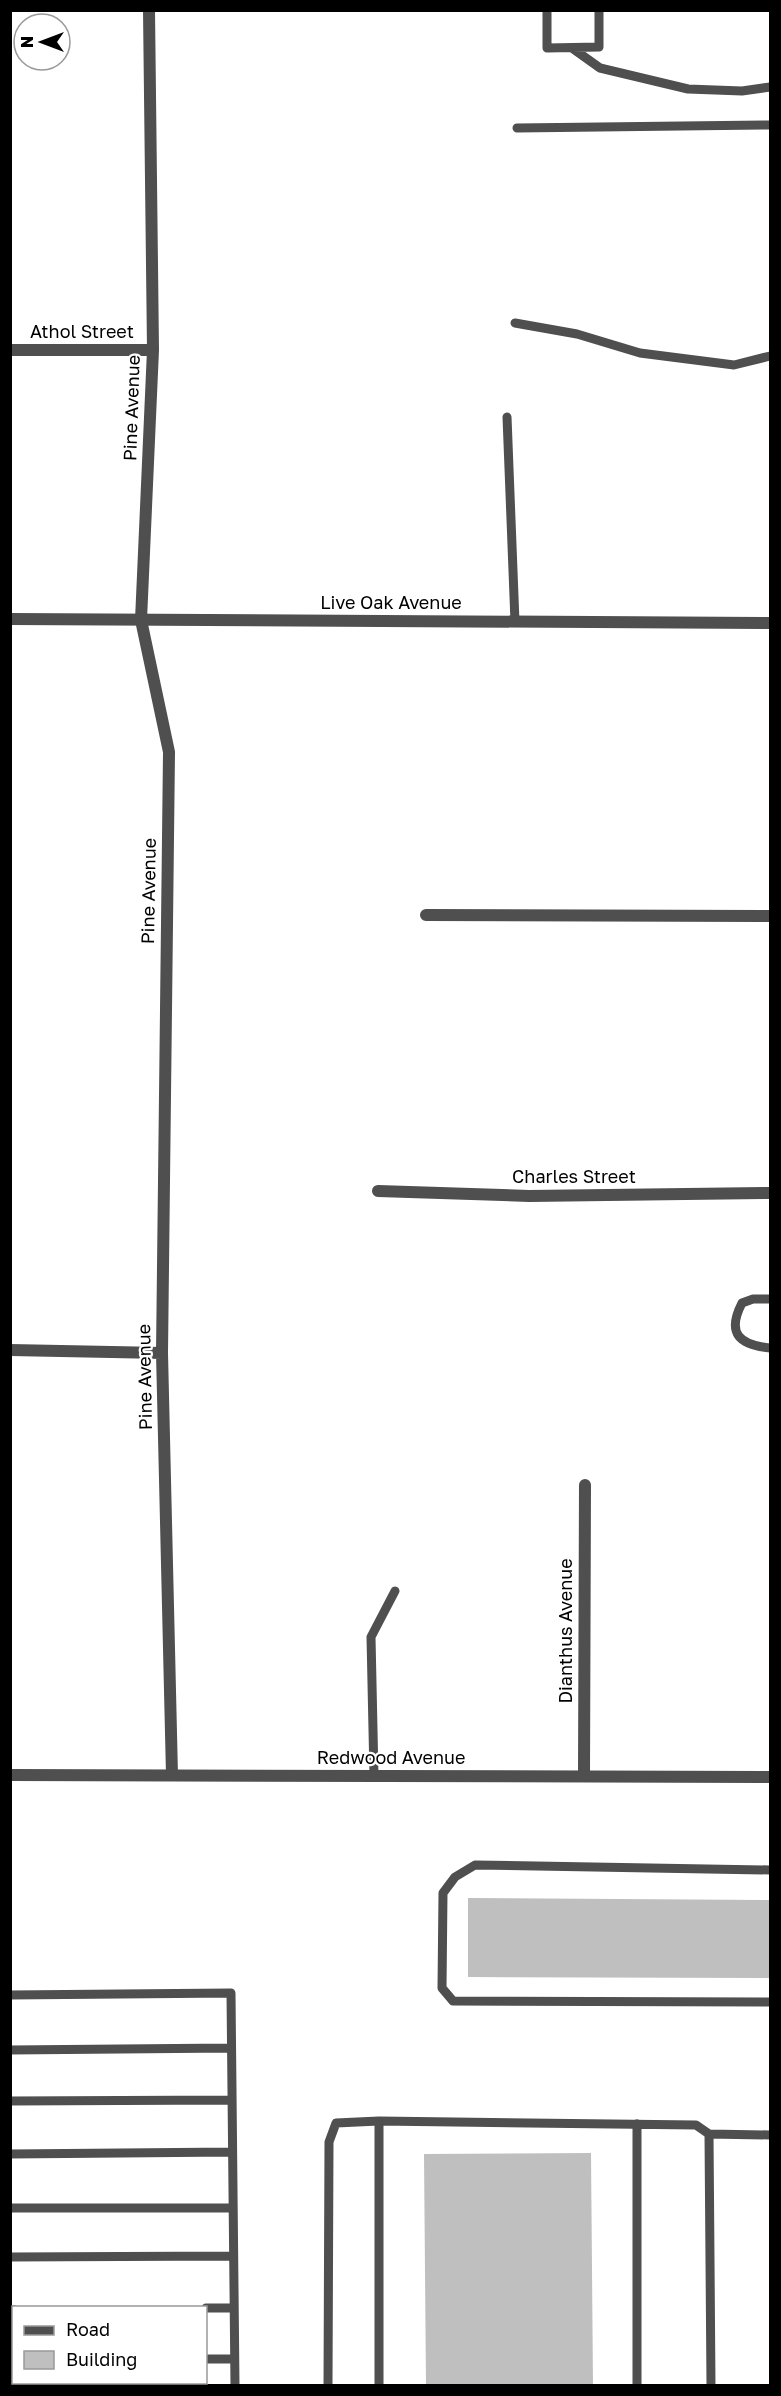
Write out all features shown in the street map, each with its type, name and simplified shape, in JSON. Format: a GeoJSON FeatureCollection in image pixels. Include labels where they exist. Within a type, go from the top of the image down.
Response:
{"type":"FeatureCollection","features":[{"type":"Feature","properties":{"kind":"street","name":"Pine Avenue"},"geometry":{"type":"LineString","coordinates":[[148,10],[153,350],[141,620],[169,752],[162,1353],[172,1775]]}},
{"type":"Feature","properties":{"kind":"street","name":"Athol Street"},"geometry":{"type":"LineString","coordinates":[[10,350],[153,350]]}},
{"type":"Feature","properties":{"kind":"street","name":"Live Oak Avenue"},"geometry":{"type":"LineString","coordinates":[[10,619],[771,623]]}},
{"type":"Feature","properties":{"kind":"street"},"geometry":{"type":"LineString","coordinates":[[426,915],[771,916]]}},
{"type":"Feature","properties":{"kind":"street","name":"Charles Street"},"geometry":{"type":"LineString","coordinates":[[378,1191],[529,1196],[771,1193]]}},
{"type":"Feature","properties":{"kind":"street"},"geometry":{"type":"LineString","coordinates":[[10,1350],[162,1353]]}},
{"type":"Feature","properties":{"kind":"street","name":"Dianthus Avenue"},"geometry":{"type":"LineString","coordinates":[[584,1776],[585,1485]]}},
{"type":"Feature","properties":{"kind":"street","name":"Redwood Avenue"},"geometry":{"type":"LineString","coordinates":[[10,1775],[771,1777]]}},
{"type":"Feature","properties":{"kind":"lane"},"geometry":{"type":"LineString","coordinates":[[547,10],[547,48],[599,47],[599,10]]}},
{"type":"Feature","properties":{"kind":"lane"},"geometry":{"type":"LineString","coordinates":[[572,48],[600,68],[688,89],[742,91],[771,87]]}},
{"type":"Feature","properties":{"kind":"lane"},"geometry":{"type":"LineString","coordinates":[[517,128],[771,125]]}},
{"type":"Feature","properties":{"kind":"lane"},"geometry":{"type":"LineString","coordinates":[[515,323],[577,334],[640,353],[734,365],[771,356]]}},
{"type":"Feature","properties":{"kind":"lane"},"geometry":{"type":"LineString","coordinates":[[507,417],[515,622]]}},
{"type":"Feature","properties":{"kind":"lane"},"geometry":{"type":"LineString","coordinates":[[771,1299],[753,1299],[742,1303],[736,1314],[735,1328],[740,1339],[746,1344],[771,1348]]}},
{"type":"Feature","properties":{"kind":"lane"},"geometry":{"type":"LineString","coordinates":[[374,1776],[371,1637],[395,1591]]}},
{"type":"Feature","properties":{"kind":"lane"},"geometry":{"type":"LineString","coordinates":[[771,1870],[475,1866],[455,1877],[443,1893],[442,1988],[453,2001],[771,2002]]}},
{"type":"Feature","properties":{"kind":"lane"},"geometry":{"type":"LineString","coordinates":[[10,1995],[231,1993],[235,2385]]}},
{"type":"Feature","properties":{"kind":"lane"},"geometry":{"type":"LineString","coordinates":[[10,2050],[231,2048]]}},
{"type":"Feature","properties":{"kind":"lane"},"geometry":{"type":"LineString","coordinates":[[10,2101],[232,2100]]}},
{"type":"Feature","properties":{"kind":"lane"},"geometry":{"type":"LineString","coordinates":[[379,2121],[380,2385]]}},
{"type":"Feature","properties":{"kind":"lane"},"geometry":{"type":"LineString","coordinates":[[328,2385],[329,2142],[336,2123],[379,2121],[696,2125],[709,2134],[771,2135]]}},
{"type":"Feature","properties":{"kind":"lane"},"geometry":{"type":"LineString","coordinates":[[637,2124],[637,2385]]}},
{"type":"Feature","properties":{"kind":"lane"},"geometry":{"type":"LineString","coordinates":[[709,2134],[711,2385]]}},
{"type":"Feature","properties":{"kind":"lane"},"geometry":{"type":"LineString","coordinates":[[10,2154],[232,2152]]}},
{"type":"Feature","properties":{"kind":"lane"},"geometry":{"type":"LineString","coordinates":[[10,2208],[233,2208]]}},
{"type":"Feature","properties":{"kind":"lane"},"geometry":{"type":"LineString","coordinates":[[10,2257],[233,2256]]}},
{"type":"Feature","properties":{"kind":"lane"},"geometry":{"type":"LineString","coordinates":[[207,2308],[234,2308]]}},
{"type":"Feature","properties":{"kind":"lane"},"geometry":{"type":"LineString","coordinates":[[207,2359],[234,2359]]}},
{"type":"Feature","properties":{"kind":"building"},"geometry":{"type":"Polygon","coordinates":[[[468,1898],[770,1900],[770,1978],[468,1977],[468,1898]]]}},
{"type":"Feature","properties":{"kind":"building"},"geometry":{"type":"Polygon","coordinates":[[[591,2153],[593,2386],[426,2386],[424,2154],[591,2153]]]}}]}
